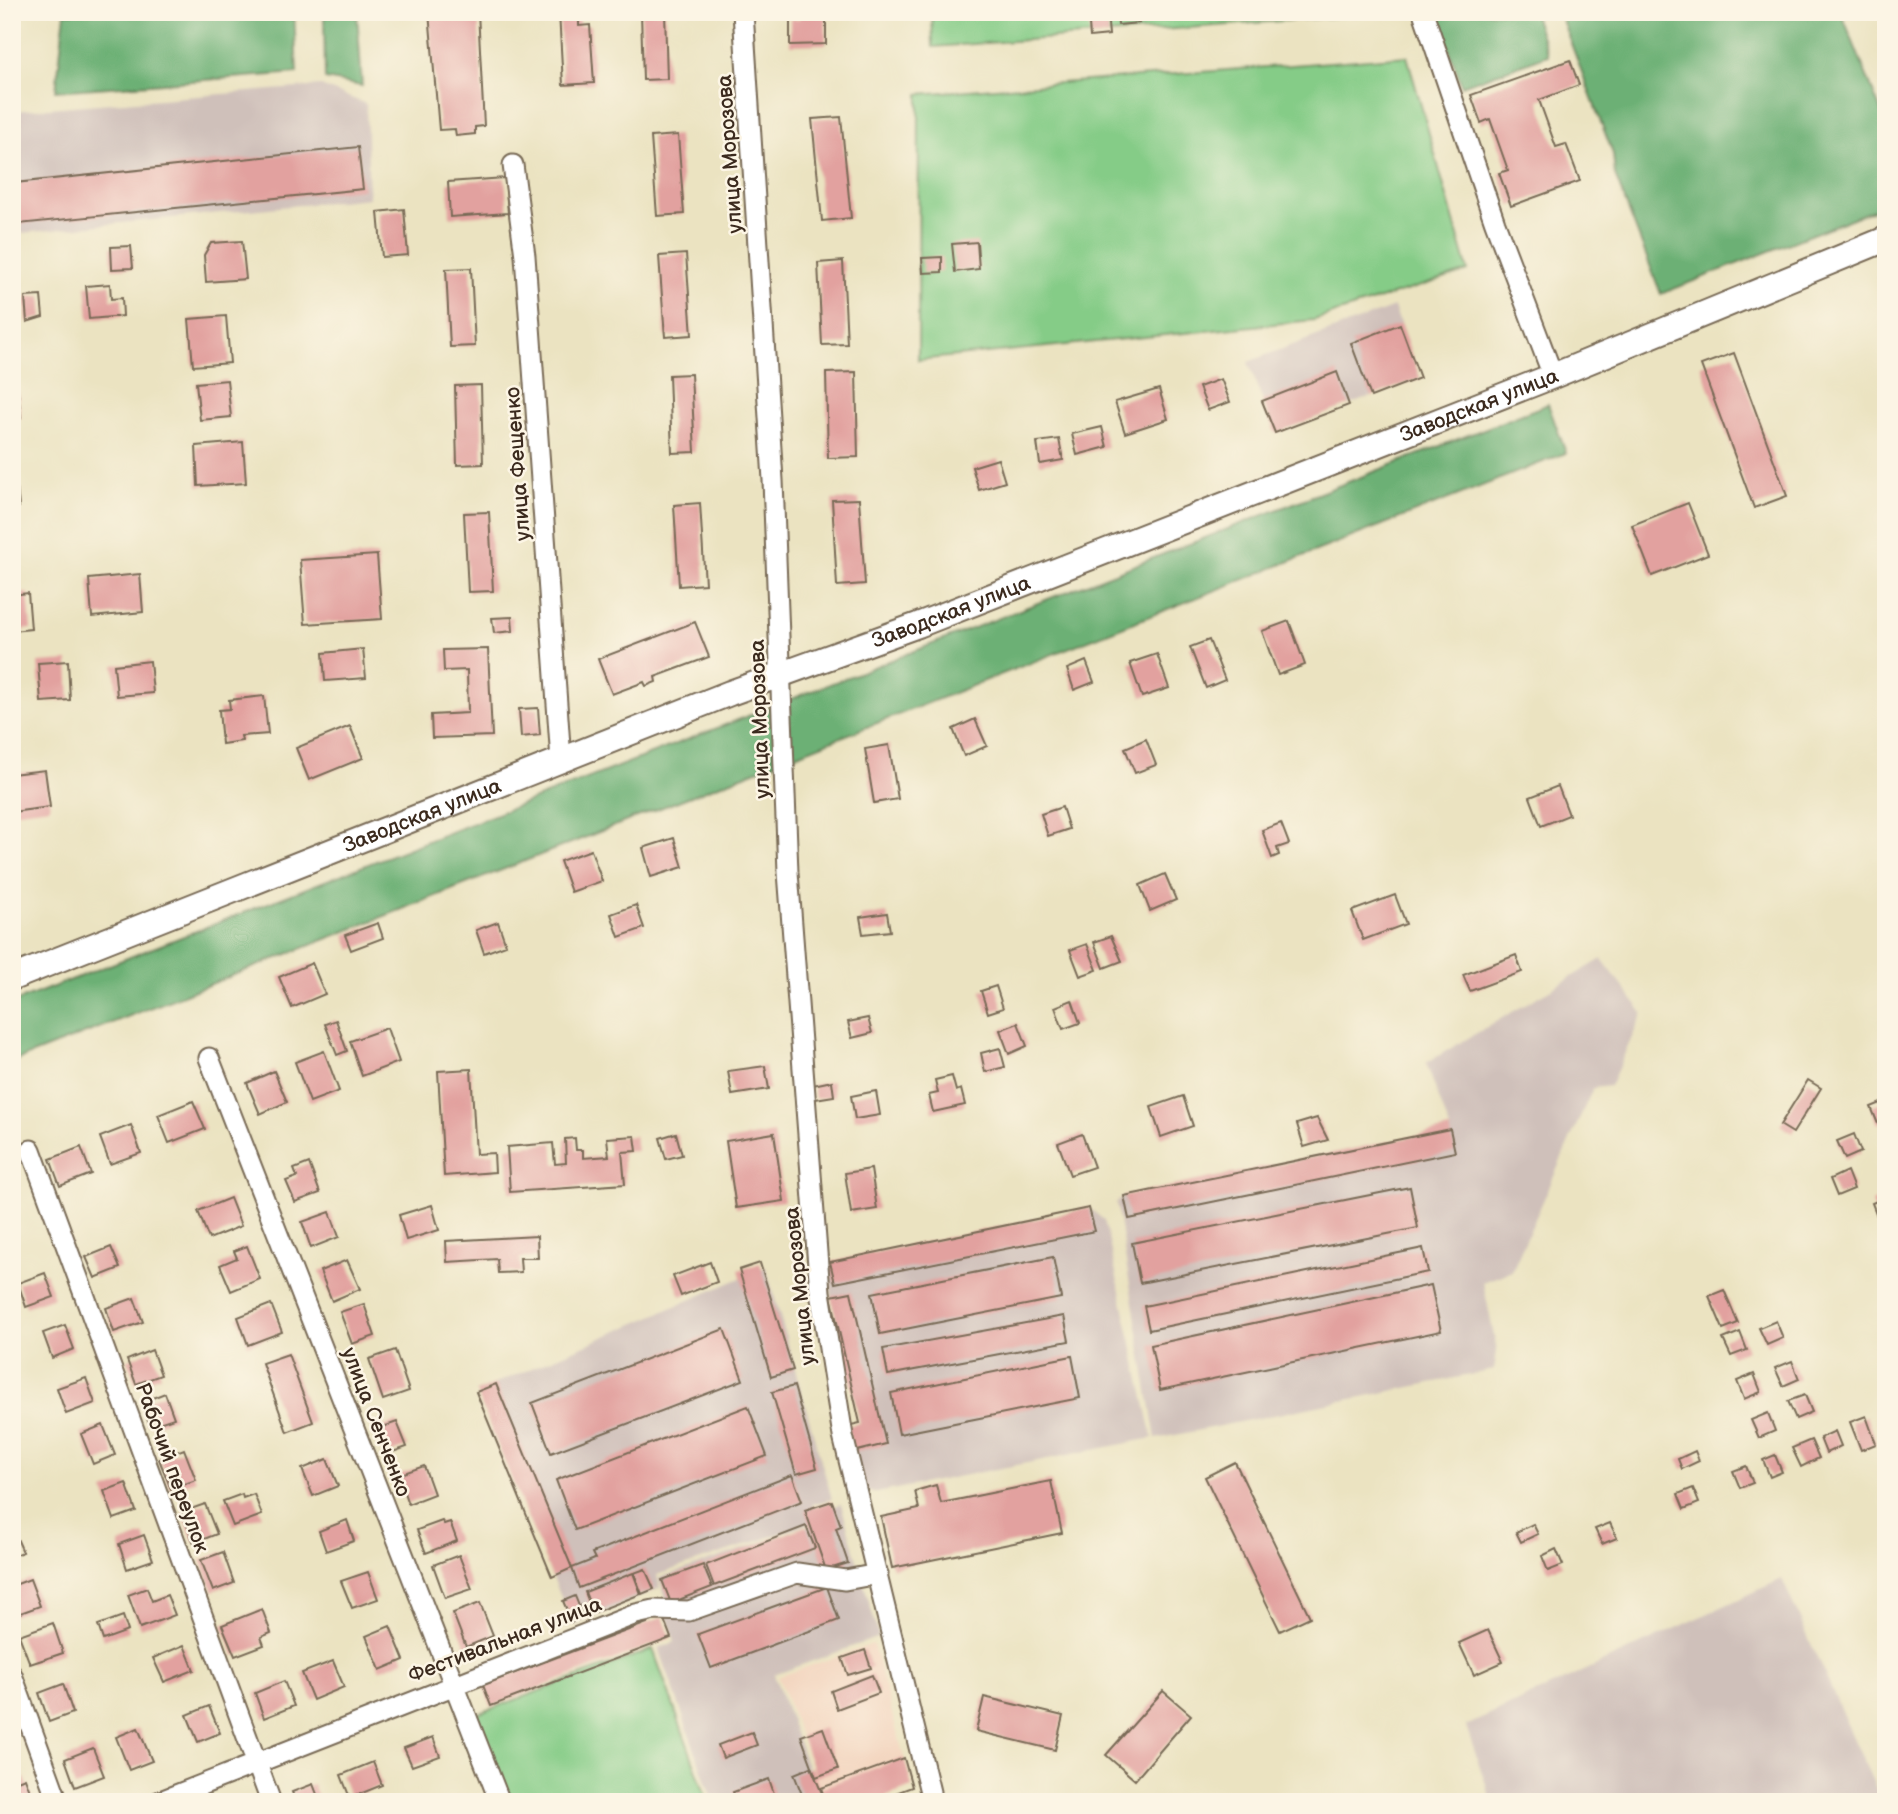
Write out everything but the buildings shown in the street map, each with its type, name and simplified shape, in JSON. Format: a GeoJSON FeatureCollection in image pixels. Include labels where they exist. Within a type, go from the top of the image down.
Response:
{"type":"FeatureCollection","features":[{"type":"Feature","properties":{"kind":"street","name":"улица Морозова"},"geometry":{"type":"LineString","coordinates":[[743,12],[773,480],[788,872],[820,1292],[841,1423],[930,1792],[927,1802]]}},
{"type":"Feature","properties":{"kind":"street"},"geometry":{"type":"LineString","coordinates":[[1423,12],[1495,223],[1553,376]]}},
{"type":"Feature","properties":{"kind":"street","name":"улица Фещенко"},"geometry":{"type":"LineString","coordinates":[[513,165],[525,256],[561,760]]}},
{"type":"Feature","properties":{"kind":"street","name":"Заводская улица"},"geometry":{"type":"LineString","coordinates":[[12,978],[561,760],[1553,376],[1886,239]]}},
{"type":"Feature","properties":{"kind":"street","name":"улица Сенченко"},"geometry":{"type":"LineString","coordinates":[[209,1058],[500,1802]]}},
{"type":"Feature","properties":{"kind":"street","name":"Рабочий переулок"},"geometry":{"type":"LineString","coordinates":[[31,1150],[271,1802]]}},
{"type":"Feature","properties":{"kind":"street","name":"Фестивальная улица"},"geometry":{"type":"LineString","coordinates":[[158,1802],[636,1614],[654,1609],[688,1611],[797,1573],[845,1580],[878,1574]]}},
{"type":"Feature","properties":{"kind":"street"},"geometry":{"type":"LineString","coordinates":[[12,1675],[58,1802]]}},
{"type":"Feature","properties":{"kind":"shaded area"},"geometry":{"type":"Polygon","coordinates":[[[321,86],[366,104],[369,198],[12,234],[12,111],[321,86]]]}},
{"type":"Feature","properties":{"kind":"shaded area"},"geometry":{"type":"Polygon","coordinates":[[[1394,307],[1420,378],[1275,433],[1248,362],[1394,307]]]}},
{"type":"Feature","properties":{"kind":"shaded area"},"geometry":{"type":"Polygon","coordinates":[[[1602,959],[1643,1013],[1610,1086],[1593,1088],[1512,1271],[1483,1282],[1497,1351],[1494,1370],[1156,1439],[1116,1202],[1124,1196],[1450,1129],[1426,1063],[1602,959]]]}},
{"type":"Feature","properties":{"kind":"shaded area"},"geometry":{"type":"Polygon","coordinates":[[[1089,1208],[1104,1220],[1153,1438],[876,1493],[863,1491],[847,1426],[860,1423],[831,1296],[830,1262],[1089,1208]]]}},
{"type":"Feature","properties":{"kind":"shaded area"},"geometry":{"type":"Polygon","coordinates":[[[766,1267],[832,1499],[813,1504],[811,1523],[657,1575],[660,1588],[573,1626],[476,1392],[766,1267]]]}},
{"type":"Feature","properties":{"kind":"shaded area"},"geometry":{"type":"Polygon","coordinates":[[[841,1504],[879,1637],[774,1675],[820,1802],[713,1802],[659,1648],[675,1642],[663,1605],[667,1602],[659,1578],[815,1524],[817,1511],[841,1504]]]}},
{"type":"Feature","properties":{"kind":"shaded area"},"geometry":{"type":"Polygon","coordinates":[[[1782,1579],[1882,1802],[1492,1802],[1466,1726],[1782,1579]]]}},
{"type":"Feature","properties":{"kind":"shaded area"},"geometry":{"type":"Polygon","coordinates":[[[873,1644],[912,1787],[872,1802],[825,1802],[778,1677],[873,1644]]]}},
{"type":"Feature","properties":{"kind":"green space"},"geometry":{"type":"Polygon","coordinates":[[[294,12],[297,73],[56,91],[65,13],[294,12]]]}},
{"type":"Feature","properties":{"kind":"green space"},"geometry":{"type":"Polygon","coordinates":[[[324,12],[357,12],[362,86],[325,79],[324,12]]]}},
{"type":"Feature","properties":{"kind":"green space"},"geometry":{"type":"Polygon","coordinates":[[[932,12],[1402,12],[933,47],[932,12]]]}},
{"type":"Feature","properties":{"kind":"green space"},"geometry":{"type":"Polygon","coordinates":[[[1436,12],[1533,12],[1548,55],[1462,86],[1436,12]]]}},
{"type":"Feature","properties":{"kind":"green space"},"geometry":{"type":"Polygon","coordinates":[[[1559,12],[1841,12],[1886,124],[1886,205],[1661,294],[1615,175],[1613,154],[1559,12]]]}},
{"type":"Feature","properties":{"kind":"green space"},"geometry":{"type":"Polygon","coordinates":[[[1407,56],[1468,271],[1314,320],[918,360],[919,94],[1407,56]]]}},
{"type":"Feature","properties":{"kind":"green space"},"geometry":{"type":"Polygon","coordinates":[[[1548,404],[1566,453],[12,1062],[12,1003],[1548,404]]]}},
{"type":"Feature","properties":{"kind":"green space"},"geometry":{"type":"Polygon","coordinates":[[[653,1649],[708,1802],[511,1802],[477,1714],[653,1649]]]}}]}
